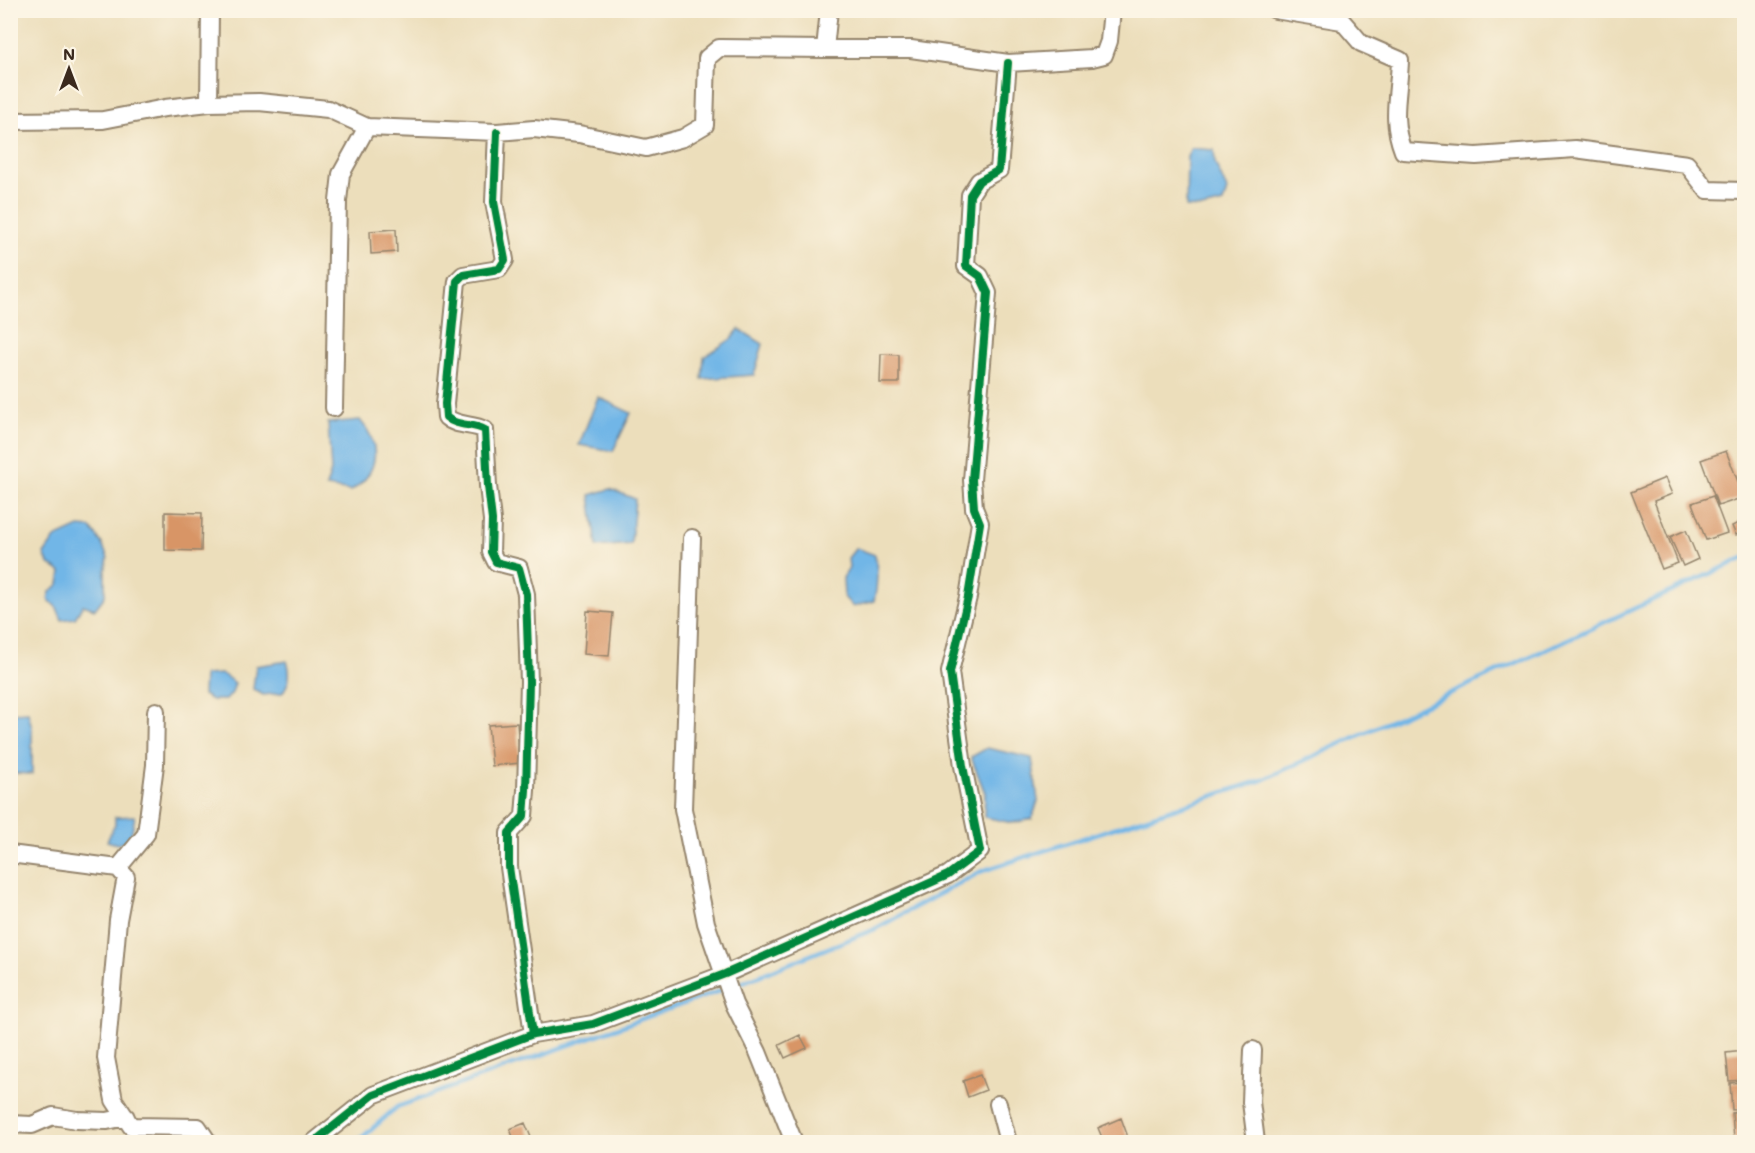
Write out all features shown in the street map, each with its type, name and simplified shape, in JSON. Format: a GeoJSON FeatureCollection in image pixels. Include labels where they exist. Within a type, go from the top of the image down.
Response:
{"type":"FeatureCollection","features":[{"type":"Feature","properties":{"kind":"street"},"geometry":{"type":"LineString","coordinates":[[208,103],[210,10]]}},
{"type":"Feature","properties":{"kind":"street"},"geometry":{"type":"LineString","coordinates":[[825,50],[829,10]]}},
{"type":"Feature","properties":{"kind":"street"},"geometry":{"type":"LineString","coordinates":[[10,122],[103,120],[208,103],[259,102],[328,109],[367,127],[497,132],[534,129],[579,134],[646,148],[683,138],[705,125],[707,58],[719,48],[911,49],[1008,63],[1092,58],[1104,55],[1109,41],[1112,10]]}},
{"type":"Feature","properties":{"kind":"street"},"geometry":{"type":"LineString","coordinates":[[1275,10],[1342,21],[1361,43],[1400,60],[1394,110],[1397,137],[1403,151],[1476,156],[1575,149],[1687,164],[1707,190],[1744,190]]}},
{"type":"Feature","properties":{"kind":"street"},"geometry":{"type":"LineString","coordinates":[[314,1143],[372,1095],[533,1034],[593,1024],[727,983],[948,875],[981,851],[963,766],[950,672],[968,597],[980,523],[974,508],[972,480],[988,293],[980,276],[966,266],[970,195],[979,180],[999,170],[1008,63]]}},
{"type":"Feature","properties":{"kind":"street"},"geometry":{"type":"LineString","coordinates":[[334,408],[338,201],[341,174],[367,127]]}},
{"type":"Feature","properties":{"kind":"street"},"geometry":{"type":"LineString","coordinates":[[497,132],[494,154],[494,202],[505,260],[499,269],[463,275],[457,281],[445,404],[446,417],[453,423],[476,425],[485,430],[492,520],[491,552],[496,562],[519,568],[526,594],[529,682],[526,790],[524,816],[509,832],[509,867],[533,1034]]}},
{"type":"Feature","properties":{"kind":"street"},"geometry":{"type":"LineString","coordinates":[[692,538],[683,809],[706,923],[727,983],[758,1052],[794,1143]]}},
{"type":"Feature","properties":{"kind":"street"},"geometry":{"type":"LineString","coordinates":[[118,868],[146,834],[155,765],[156,711]]}},
{"type":"Feature","properties":{"kind":"street"},"geometry":{"type":"LineString","coordinates":[[10,854],[118,868],[126,877],[118,920],[106,1058],[114,1100],[131,1126],[198,1127],[208,1143]]}},
{"type":"Feature","properties":{"kind":"street"},"geometry":{"type":"LineString","coordinates":[[1253,1050],[1251,1102],[1256,1143]]}},
{"type":"Feature","properties":{"kind":"street"},"geometry":{"type":"LineString","coordinates":[[998,1104],[1008,1143]]}},
{"type":"Feature","properties":{"kind":"street"},"geometry":{"type":"LineString","coordinates":[[10,1124],[32,1125],[53,1116],[107,1121],[126,1118]]}},
{"type":"Feature","properties":{"kind":"water"},"geometry":{"type":"Polygon","coordinates":[[[1191,148],[1214,150],[1215,163],[1227,190],[1223,203],[1202,208],[1186,207],[1187,157],[1191,148]]]}},
{"type":"Feature","properties":{"kind":"water"},"geometry":{"type":"Polygon","coordinates":[[[739,329],[763,344],[754,375],[702,379],[704,357],[731,339],[739,329]]]}},
{"type":"Feature","properties":{"kind":"water"},"geometry":{"type":"Polygon","coordinates":[[[598,397],[631,413],[613,451],[579,445],[598,397]]]}},
{"type":"Feature","properties":{"kind":"water"},"geometry":{"type":"Polygon","coordinates":[[[360,420],[372,439],[374,458],[372,467],[360,484],[351,491],[326,487],[331,471],[328,423],[360,420]]]}},
{"type":"Feature","properties":{"kind":"water"},"geometry":{"type":"Polygon","coordinates":[[[610,489],[635,499],[631,544],[597,547],[590,495],[610,489]]]}},
{"type":"Feature","properties":{"kind":"water"},"geometry":{"type":"Polygon","coordinates":[[[79,527],[91,528],[108,558],[105,572],[105,596],[95,609],[83,605],[75,618],[62,620],[57,608],[48,599],[50,592],[59,584],[61,572],[48,563],[44,554],[55,538],[79,527]]]}},
{"type":"Feature","properties":{"kind":"water"},"geometry":{"type":"Polygon","coordinates":[[[856,548],[875,555],[877,584],[874,601],[853,607],[844,597],[843,578],[849,568],[848,558],[856,548]]]}},
{"type":"Feature","properties":{"kind":"water"},"geometry":{"type":"Polygon","coordinates":[[[287,661],[289,677],[282,693],[263,695],[253,689],[256,666],[287,661]]]}},
{"type":"Feature","properties":{"kind":"water"},"geometry":{"type":"Polygon","coordinates":[[[222,674],[235,683],[232,693],[226,700],[212,700],[203,695],[204,675],[222,674]]]}},
{"type":"Feature","properties":{"kind":"water"},"geometry":{"type":"Polygon","coordinates":[[[28,712],[32,728],[32,774],[11,773],[11,713],[28,712]]]}},
{"type":"Feature","properties":{"kind":"water"},"geometry":{"type":"Polygon","coordinates":[[[987,748],[1032,758],[1038,801],[1032,819],[1012,823],[984,817],[985,793],[971,757],[987,748]]]}},
{"type":"Feature","properties":{"kind":"water"},"geometry":{"type":"Polygon","coordinates":[[[135,816],[130,841],[117,844],[107,841],[115,824],[115,817],[135,816]]]}},
{"type":"Feature","properties":{"kind":"building"},"geometry":{"type":"Polygon","coordinates":[[[396,229],[397,252],[371,254],[370,231],[396,229]]]}},
{"type":"Feature","properties":{"kind":"building"},"geometry":{"type":"Polygon","coordinates":[[[881,354],[899,355],[899,383],[880,383],[881,354]]]}},
{"type":"Feature","properties":{"kind":"building"},"geometry":{"type":"Polygon","coordinates":[[[1726,451],[1744,497],[1718,506],[1701,460],[1726,451]]]}},
{"type":"Feature","properties":{"kind":"building"},"geometry":{"type":"Polygon","coordinates":[[[1665,478],[1672,494],[1654,501],[1678,563],[1662,569],[1631,492],[1665,478]]]}},
{"type":"Feature","properties":{"kind":"building"},"geometry":{"type":"Polygon","coordinates":[[[1713,496],[1727,533],[1706,540],[1692,503],[1713,496]]]}},
{"type":"Feature","properties":{"kind":"building"},"geometry":{"type":"Polygon","coordinates":[[[165,512],[202,513],[201,551],[165,550],[165,512]]]}},
{"type":"Feature","properties":{"kind":"building"},"geometry":{"type":"Polygon","coordinates":[[[1744,520],[1744,531],[1736,535],[1732,526],[1744,520]]]}},
{"type":"Feature","properties":{"kind":"building"},"geometry":{"type":"Polygon","coordinates":[[[1686,530],[1698,559],[1683,566],[1670,537],[1686,530]]]}},
{"type":"Feature","properties":{"kind":"building"},"geometry":{"type":"Polygon","coordinates":[[[587,611],[613,613],[609,656],[584,654],[587,611]]]}},
{"type":"Feature","properties":{"kind":"building"},"geometry":{"type":"Polygon","coordinates":[[[517,723],[520,763],[492,766],[488,725],[517,723]]]}},
{"type":"Feature","properties":{"kind":"building"},"geometry":{"type":"Polygon","coordinates":[[[800,1035],[807,1048],[785,1058],[779,1045],[800,1035]]]}},
{"type":"Feature","properties":{"kind":"building"},"geometry":{"type":"Polygon","coordinates":[[[1744,1051],[1744,1080],[1729,1081],[1726,1053],[1744,1051]]]}},
{"type":"Feature","properties":{"kind":"building"},"geometry":{"type":"Polygon","coordinates":[[[980,1075],[986,1090],[968,1097],[963,1081],[980,1075]]]}},
{"type":"Feature","properties":{"kind":"building"},"geometry":{"type":"Polygon","coordinates":[[[1744,1082],[1744,1109],[1732,1110],[1730,1083],[1744,1082]]]}},
{"type":"Feature","properties":{"kind":"building"},"geometry":{"type":"Polygon","coordinates":[[[1744,1111],[1744,1139],[1734,1140],[1732,1113],[1744,1111]]]}},
{"type":"Feature","properties":{"kind":"building"},"geometry":{"type":"Polygon","coordinates":[[[1121,1118],[1128,1137],[1116,1142],[1104,1142],[1098,1128],[1121,1118]]]}},
{"type":"Feature","properties":{"kind":"building"},"geometry":{"type":"Polygon","coordinates":[[[525,1123],[533,1142],[515,1142],[510,1129],[525,1123]]]}},
{"type":"Feature","properties":{"kind":"waterway"},"geometry":{"type":"LineString","coordinates":[[733,986],[873,930],[982,871],[1262,780],[1744,558]]}},
{"type":"Feature","properties":{"kind":"waterway"},"geometry":{"type":"LineString","coordinates":[[357,1142],[397,1107],[725,989]]}},
{"type":"Feature","properties":{"kind":"cycle path"},"geometry":{"type":"LineString","coordinates":[[314,1142],[373,1095],[533,1034],[593,1024],[725,974],[948,875],[980,851],[963,766],[950,672],[968,597],[980,523],[974,508],[972,480],[988,293],[980,276],[966,266],[970,195],[979,181],[999,170],[1008,63]]}},
{"type":"Feature","properties":{"kind":"cycle path"},"geometry":{"type":"LineString","coordinates":[[497,132],[494,202],[505,260],[499,269],[463,275],[457,281],[445,404],[446,417],[450,420],[485,430],[492,520],[491,552],[496,562],[519,568],[526,594],[529,682],[526,790],[524,816],[509,833],[509,867],[533,1034]]}}]}
